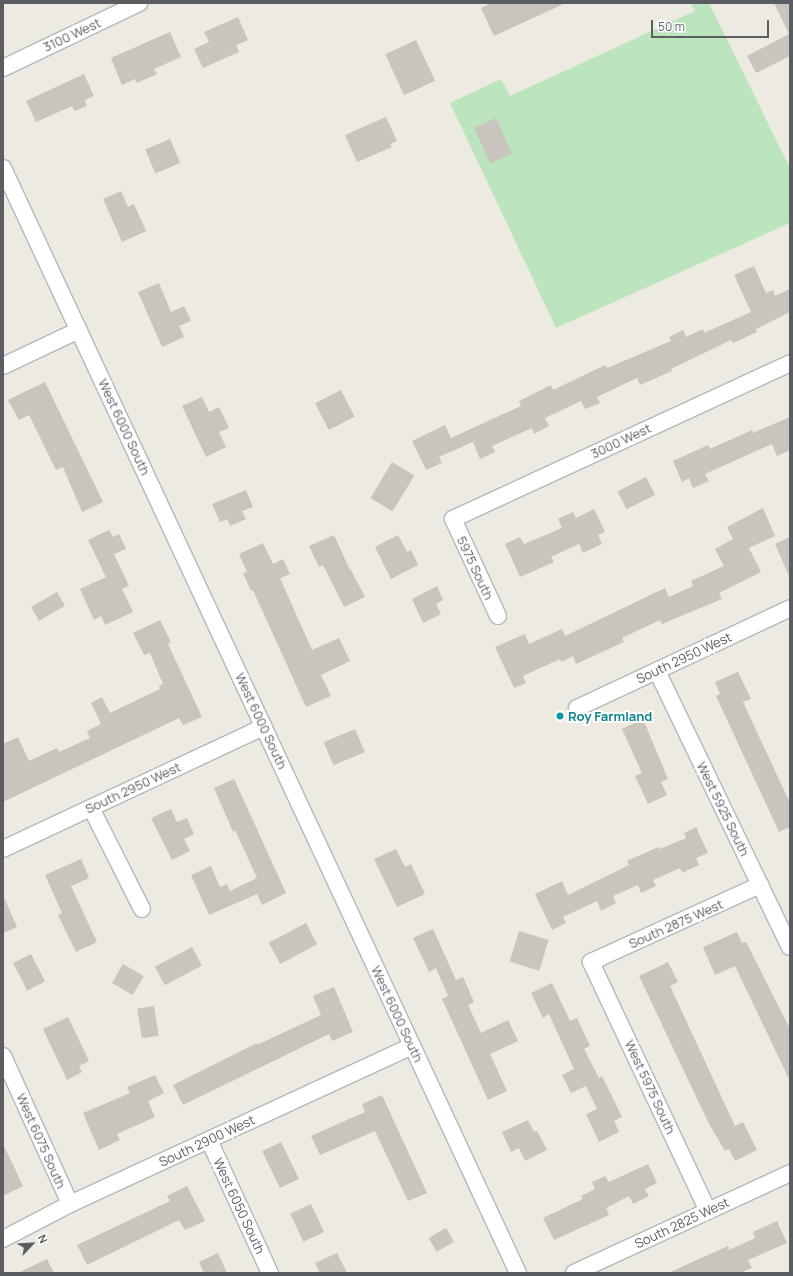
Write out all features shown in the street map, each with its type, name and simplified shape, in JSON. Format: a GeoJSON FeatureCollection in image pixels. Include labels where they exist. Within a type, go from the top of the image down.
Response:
{"type":"FeatureCollection","features":[{"type":"Feature","properties":{"kind":"street","name":"3100 West"},"geometry":{"type":"LineString","coordinates":[[4,67],[139,3]]}},
{"type":"Feature","properties":{"kind":"street","name":"West 6000 South"},"geometry":{"type":"LineString","coordinates":[[3,168],[518,1273]]}},
{"type":"Feature","properties":{"kind":"street"},"geometry":{"type":"LineString","coordinates":[[3,366],[79,330]]}},
{"type":"Feature","properties":{"kind":"street","name":"3000 West"},"geometry":{"type":"LineString","coordinates":[[453,519],[790,363]]}},
{"type":"Feature","properties":{"kind":"street","name":"5975 South"},"geometry":{"type":"LineString","coordinates":[[453,519],[498,616]]}},
{"type":"Feature","properties":{"kind":"street","name":"South 2950 West"},"geometry":{"type":"LineString","coordinates":[[577,708],[790,608]]}},
{"type":"Feature","properties":{"kind":"street","name":"West 5925 South"},"geometry":{"type":"LineString","coordinates":[[656,671],[790,947]]}},
{"type":"Feature","properties":{"kind":"street","name":"South 2950 West"},"geometry":{"type":"LineString","coordinates":[[3,850],[264,727]]}},
{"type":"Feature","properties":{"kind":"street"},"geometry":{"type":"LineString","coordinates":[[91,808],[142,909]]}},
{"type":"Feature","properties":{"kind":"street","name":"South 2875 West"},"geometry":{"type":"LineString","coordinates":[[591,962],[760,885]]}},
{"type":"Feature","properties":{"kind":"street","name":"West 5975 South"},"geometry":{"type":"LineString","coordinates":[[591,962],[708,1211]]}},
{"type":"Feature","properties":{"kind":"street","name":"South 2900 West"},"geometry":{"type":"LineString","coordinates":[[3,1239],[70,1204],[412,1046]]}},
{"type":"Feature","properties":{"kind":"street","name":"West 6075 South"},"geometry":{"type":"LineString","coordinates":[[3,1056],[70,1204]]}},
{"type":"Feature","properties":{"kind":"street","name":"West 6050 South"},"geometry":{"type":"LineString","coordinates":[[209,1140],[270,1273]]}},
{"type":"Feature","properties":{"kind":"street","name":"South 2825 West"},"geometry":{"type":"LineString","coordinates":[[574,1273],[790,1173]]}},
{"type":"Feature","properties":{"kind":"green space"},"geometry":{"type":"Polygon","coordinates":[[[691,3],[709,3],[790,168],[790,223],[556,328],[450,103],[501,79],[510,96],[695,11],[691,3]]]}},
{"type":"Feature","properties":{"kind":"building"},"geometry":{"type":"Polygon","coordinates":[[[491,3],[566,3],[494,36],[481,8],[491,3]]]}},
{"type":"Feature","properties":{"kind":"building"},"geometry":{"type":"Polygon","coordinates":[[[774,3],[790,3],[790,56],[756,73],[747,56],[789,34],[774,3]]]}},
{"type":"Feature","properties":{"kind":"building"},"geometry":{"type":"Polygon","coordinates":[[[238,17],[248,40],[236,45],[239,52],[203,68],[194,49],[209,42],[204,32],[238,17]]]}},
{"type":"Feature","properties":{"kind":"building"},"geometry":{"type":"Polygon","coordinates":[[[170,32],[181,57],[154,69],[157,74],[137,83],[135,79],[122,85],[111,58],[170,32]]]}},
{"type":"Feature","properties":{"kind":"building"},"geometry":{"type":"Polygon","coordinates":[[[416,40],[435,81],[404,95],[385,54],[416,40]]]}},
{"type":"Feature","properties":{"kind":"building"},"geometry":{"type":"Polygon","coordinates":[[[84,74],[94,96],[85,100],[87,106],[75,111],[72,106],[36,122],[26,101],[84,74]]]}},
{"type":"Feature","properties":{"kind":"building"},"geometry":{"type":"Polygon","coordinates":[[[386,117],[397,141],[390,144],[392,147],[357,162],[345,135],[386,117]]]}},
{"type":"Feature","properties":{"kind":"building"},"geometry":{"type":"Polygon","coordinates":[[[496,118],[512,154],[490,163],[474,128],[496,118]]]}},
{"type":"Feature","properties":{"kind":"building"},"geometry":{"type":"Polygon","coordinates":[[[170,139],[180,163],[155,173],[145,150],[170,139]]]}},
{"type":"Feature","properties":{"kind":"building"},"geometry":{"type":"Polygon","coordinates":[[[121,191],[128,207],[134,204],[146,231],[122,242],[103,199],[121,191]]]}},
{"type":"Feature","properties":{"kind":"building"},"geometry":{"type":"Polygon","coordinates":[[[754,266],[766,293],[773,290],[775,296],[790,289],[790,312],[756,329],[757,332],[733,343],[731,340],[671,369],[672,371],[640,385],[637,378],[597,397],[600,403],[585,409],[581,401],[545,418],[549,426],[534,434],[532,428],[492,446],[495,452],[480,459],[473,442],[439,457],[442,463],[426,470],[412,441],[445,425],[451,438],[521,406],[519,401],[551,385],[553,390],[605,365],[607,368],[671,341],[669,337],[683,330],[686,337],[703,329],[704,333],[751,312],[734,275],[754,266]]]}},
{"type":"Feature","properties":{"kind":"building"},"geometry":{"type":"Polygon","coordinates":[[[159,283],[171,312],[184,306],[191,321],[179,326],[184,337],[162,347],[138,292],[159,283]]]}},
{"type":"Feature","properties":{"kind":"building"},"geometry":{"type":"Polygon","coordinates":[[[45,382],[103,502],[82,512],[63,467],[56,470],[29,415],[19,420],[8,400],[45,382]]]}},
{"type":"Feature","properties":{"kind":"building"},"geometry":{"type":"Polygon","coordinates":[[[341,390],[355,417],[329,430],[315,403],[341,390]]]}},
{"type":"Feature","properties":{"kind":"building"},"geometry":{"type":"Polygon","coordinates":[[[202,397],[209,412],[219,407],[229,428],[219,432],[226,447],[206,457],[182,406],[202,397]]]}},
{"type":"Feature","properties":{"kind":"building"},"geometry":{"type":"Polygon","coordinates":[[[790,417],[790,450],[777,456],[772,444],[705,474],[709,481],[693,488],[689,478],[682,482],[673,461],[708,445],[710,449],[752,430],[753,433],[790,417]]]}},
{"type":"Feature","properties":{"kind":"building"},"geometry":{"type":"Polygon","coordinates":[[[392,462],[414,475],[393,511],[370,498],[392,462]]]}},
{"type":"Feature","properties":{"kind":"building"},"geometry":{"type":"Polygon","coordinates":[[[646,477],[655,495],[627,509],[617,492],[646,477]]]}},
{"type":"Feature","properties":{"kind":"building"},"geometry":{"type":"Polygon","coordinates":[[[246,490],[253,507],[242,511],[246,519],[230,526],[227,519],[220,522],[212,504],[246,490]]]}},
{"type":"Feature","properties":{"kind":"building"},"geometry":{"type":"Polygon","coordinates":[[[763,508],[775,536],[749,548],[761,572],[719,593],[722,599],[662,624],[660,620],[622,638],[624,642],[576,664],[573,656],[561,662],[560,659],[523,676],[526,683],[514,688],[495,647],[525,634],[529,644],[562,629],[565,636],[665,588],[669,597],[693,586],[691,581],[724,566],[715,549],[733,539],[727,527],[763,508]]]}},
{"type":"Feature","properties":{"kind":"building"},"geometry":{"type":"Polygon","coordinates":[[[594,509],[605,532],[598,535],[602,544],[583,553],[579,544],[551,557],[554,562],[520,577],[505,544],[520,537],[524,544],[562,528],[558,519],[573,512],[576,518],[594,509]]]}},
{"type":"Feature","properties":{"kind":"building"},"geometry":{"type":"Polygon","coordinates":[[[109,530],[113,537],[119,534],[126,549],[114,554],[129,586],[122,589],[133,612],[105,625],[101,616],[94,620],[80,589],[106,577],[88,540],[109,530]]]}},
{"type":"Feature","properties":{"kind":"building"},"geometry":{"type":"Polygon","coordinates":[[[334,535],[350,570],[365,597],[344,607],[323,565],[319,567],[309,546],[334,535]]]}},
{"type":"Feature","properties":{"kind":"building"},"geometry":{"type":"Polygon","coordinates":[[[398,535],[407,552],[411,550],[418,565],[391,579],[375,547],[398,535]]]}},
{"type":"Feature","properties":{"kind":"building"},"geometry":{"type":"Polygon","coordinates":[[[790,537],[790,578],[775,544],[790,537]]]}},
{"type":"Feature","properties":{"kind":"building"},"geometry":{"type":"Polygon","coordinates":[[[263,543],[273,564],[283,559],[290,574],[280,578],[312,650],[339,638],[350,661],[321,675],[331,696],[306,707],[253,590],[251,591],[243,573],[247,572],[239,554],[263,543]]]}},
{"type":"Feature","properties":{"kind":"building"},"geometry":{"type":"Polygon","coordinates":[[[437,586],[443,600],[436,604],[441,614],[423,623],[412,599],[437,586]]]}},
{"type":"Feature","properties":{"kind":"building"},"geometry":{"type":"Polygon","coordinates":[[[57,592],[65,606],[39,621],[31,607],[57,592]]]}},
{"type":"Feature","properties":{"kind":"building"},"geometry":{"type":"Polygon","coordinates":[[[160,620],[171,642],[168,644],[202,717],[183,725],[179,718],[3,802],[3,744],[18,737],[29,761],[57,748],[59,752],[90,738],[87,731],[101,724],[91,703],[102,697],[110,713],[160,689],[159,686],[163,684],[150,653],[144,655],[133,633],[160,620]]]}},
{"type":"Feature","properties":{"kind":"building"},"geometry":{"type":"Polygon","coordinates":[[[738,672],[751,699],[743,702],[790,803],[790,827],[779,832],[716,696],[720,694],[715,682],[738,672]]]}},
{"type":"Feature","properties":{"kind":"building"},"geometry":{"type":"Polygon","coordinates":[[[643,719],[668,779],[661,782],[667,795],[648,804],[635,776],[642,773],[622,729],[643,719]]]}},
{"type":"Feature","properties":{"kind":"building"},"geometry":{"type":"Polygon","coordinates":[[[355,729],[365,752],[333,765],[324,742],[355,729]]]}},
{"type":"Feature","properties":{"kind":"building"},"geometry":{"type":"Polygon","coordinates":[[[234,779],[286,893],[262,905],[257,894],[209,915],[191,875],[211,866],[220,887],[227,884],[230,891],[257,878],[235,830],[233,832],[214,788],[234,779]]]}},
{"type":"Feature","properties":{"kind":"building"},"geometry":{"type":"Polygon","coordinates":[[[171,809],[177,822],[187,818],[194,834],[184,839],[190,851],[172,860],[151,818],[171,809]]]}},
{"type":"Feature","properties":{"kind":"building"},"geometry":{"type":"Polygon","coordinates":[[[696,827],[708,853],[696,858],[699,865],[682,873],[680,868],[653,880],[656,886],[641,893],[638,885],[613,896],[616,903],[601,911],[597,901],[563,917],[566,923],[552,930],[535,894],[562,881],[568,895],[629,865],[627,861],[658,847],[660,849],[686,838],[684,833],[696,827]]]}},
{"type":"Feature","properties":{"kind":"building"},"geometry":{"type":"Polygon","coordinates":[[[396,849],[405,867],[411,864],[425,894],[397,907],[374,859],[396,849]]]}},
{"type":"Feature","properties":{"kind":"building"},"geometry":{"type":"Polygon","coordinates":[[[81,859],[89,878],[71,886],[97,942],[76,952],[58,915],[62,913],[45,875],[81,859]]]}},
{"type":"Feature","properties":{"kind":"building"},"geometry":{"type":"Polygon","coordinates":[[[3,895],[17,927],[3,933],[3,895]]]}},
{"type":"Feature","properties":{"kind":"building"},"geometry":{"type":"Polygon","coordinates":[[[306,923],[317,944],[280,964],[269,943],[306,923]]]}},
{"type":"Feature","properties":{"kind":"building"},"geometry":{"type":"Polygon","coordinates":[[[433,929],[456,980],[463,977],[474,1002],[468,1005],[481,1033],[508,1020],[518,1041],[490,1054],[507,1091],[488,1100],[442,999],[448,996],[436,968],[429,972],[413,938],[433,929]]]}},
{"type":"Feature","properties":{"kind":"building"},"geometry":{"type":"Polygon","coordinates":[[[519,931],[549,940],[539,971],[510,962],[519,931]]]}},
{"type":"Feature","properties":{"kind":"building"},"geometry":{"type":"Polygon","coordinates":[[[737,932],[742,943],[746,942],[790,1029],[790,1081],[735,966],[715,975],[703,947],[737,932]]]}},
{"type":"Feature","properties":{"kind":"building"},"geometry":{"type":"Polygon","coordinates":[[[192,947],[202,966],[165,985],[155,967],[192,947]]]}},
{"type":"Feature","properties":{"kind":"building"},"geometry":{"type":"Polygon","coordinates":[[[31,954],[45,982],[27,991],[13,963],[31,954]]]}},
{"type":"Feature","properties":{"kind":"building"},"geometry":{"type":"Polygon","coordinates":[[[668,962],[678,982],[670,986],[735,1126],[743,1122],[757,1150],[735,1161],[729,1149],[725,1151],[709,1124],[639,976],[668,962]]]}},
{"type":"Feature","properties":{"kind":"building"},"geometry":{"type":"Polygon","coordinates":[[[123,964],[144,976],[133,995],[112,983],[123,964]]]}},
{"type":"Feature","properties":{"kind":"building"},"geometry":{"type":"Polygon","coordinates":[[[552,983],[570,1021],[577,1018],[590,1046],[584,1049],[599,1078],[602,1076],[622,1117],[614,1121],[619,1132],[599,1142],[586,1114],[597,1109],[586,1086],[571,1093],[562,1075],[574,1069],[549,1014],[543,1018],[531,993],[552,983]]]}},
{"type":"Feature","properties":{"kind":"building"},"geometry":{"type":"Polygon","coordinates":[[[334,987],[353,1032],[332,1041],[329,1034],[183,1105],[173,1085],[257,1043],[257,1045],[321,1015],[313,996],[334,987]]]}},
{"type":"Feature","properties":{"kind":"building"},"geometry":{"type":"Polygon","coordinates":[[[154,1006],[159,1036],[142,1038],[137,1009],[154,1006]]]}},
{"type":"Feature","properties":{"kind":"building"},"geometry":{"type":"Polygon","coordinates":[[[68,1017],[89,1061],[79,1066],[82,1072],[67,1080],[43,1029],[68,1017]]]}},
{"type":"Feature","properties":{"kind":"building"},"geometry":{"type":"Polygon","coordinates":[[[155,1075],[164,1093],[148,1101],[155,1117],[117,1134],[120,1140],[99,1150],[83,1113],[130,1093],[127,1087],[155,1075]]]}},
{"type":"Feature","properties":{"kind":"building"},"geometry":{"type":"Polygon","coordinates":[[[382,1095],[427,1193],[408,1201],[375,1131],[320,1155],[311,1136],[365,1112],[362,1104],[382,1095]]]}},
{"type":"Feature","properties":{"kind":"building"},"geometry":{"type":"Polygon","coordinates":[[[528,1120],[534,1132],[537,1131],[547,1150],[525,1161],[519,1148],[511,1152],[502,1132],[528,1120]]]}},
{"type":"Feature","properties":{"kind":"building"},"geometry":{"type":"Polygon","coordinates":[[[281,1142],[299,1179],[280,1188],[262,1151],[281,1142]]]}},
{"type":"Feature","properties":{"kind":"building"},"geometry":{"type":"Polygon","coordinates":[[[3,1144],[23,1186],[3,1196],[3,1144]]]}},
{"type":"Feature","properties":{"kind":"building"},"geometry":{"type":"Polygon","coordinates":[[[648,1164],[657,1183],[645,1189],[649,1196],[633,1204],[629,1196],[606,1208],[609,1215],[554,1240],[543,1218],[583,1199],[581,1196],[595,1189],[592,1182],[605,1176],[609,1182],[648,1164]]]}},
{"type":"Feature","properties":{"kind":"building"},"geometry":{"type":"Polygon","coordinates":[[[187,1186],[205,1221],[185,1230],[179,1220],[87,1265],[77,1245],[170,1201],[167,1196],[187,1186]]]}},
{"type":"Feature","properties":{"kind":"building"},"geometry":{"type":"Polygon","coordinates":[[[311,1204],[324,1232],[303,1242],[290,1214],[311,1204]]]}},
{"type":"Feature","properties":{"kind":"building"},"geometry":{"type":"Polygon","coordinates":[[[777,1221],[787,1243],[748,1260],[752,1268],[740,1273],[668,1273],[728,1246],[729,1250],[755,1238],[753,1232],[777,1221]]]}},
{"type":"Feature","properties":{"kind":"building"},"geometry":{"type":"Polygon","coordinates":[[[446,1228],[454,1242],[437,1252],[429,1238],[446,1228]]]}},
{"type":"Feature","properties":{"kind":"building"},"geometry":{"type":"Polygon","coordinates":[[[218,1253],[227,1273],[204,1273],[199,1262],[218,1253]]]}},
{"type":"Feature","properties":{"kind":"building"},"geometry":{"type":"Polygon","coordinates":[[[337,1253],[347,1273],[320,1273],[315,1263],[337,1253]]]}},
{"type":"Feature","properties":{"kind":"building"},"geometry":{"type":"Polygon","coordinates":[[[47,1259],[54,1273],[18,1273],[47,1259]]]}},
{"type":"Feature","properties":{"kind":"place","name":"Roy Farmland"},"geometry":{"type":"Point","coordinates":[560,716]}}]}
